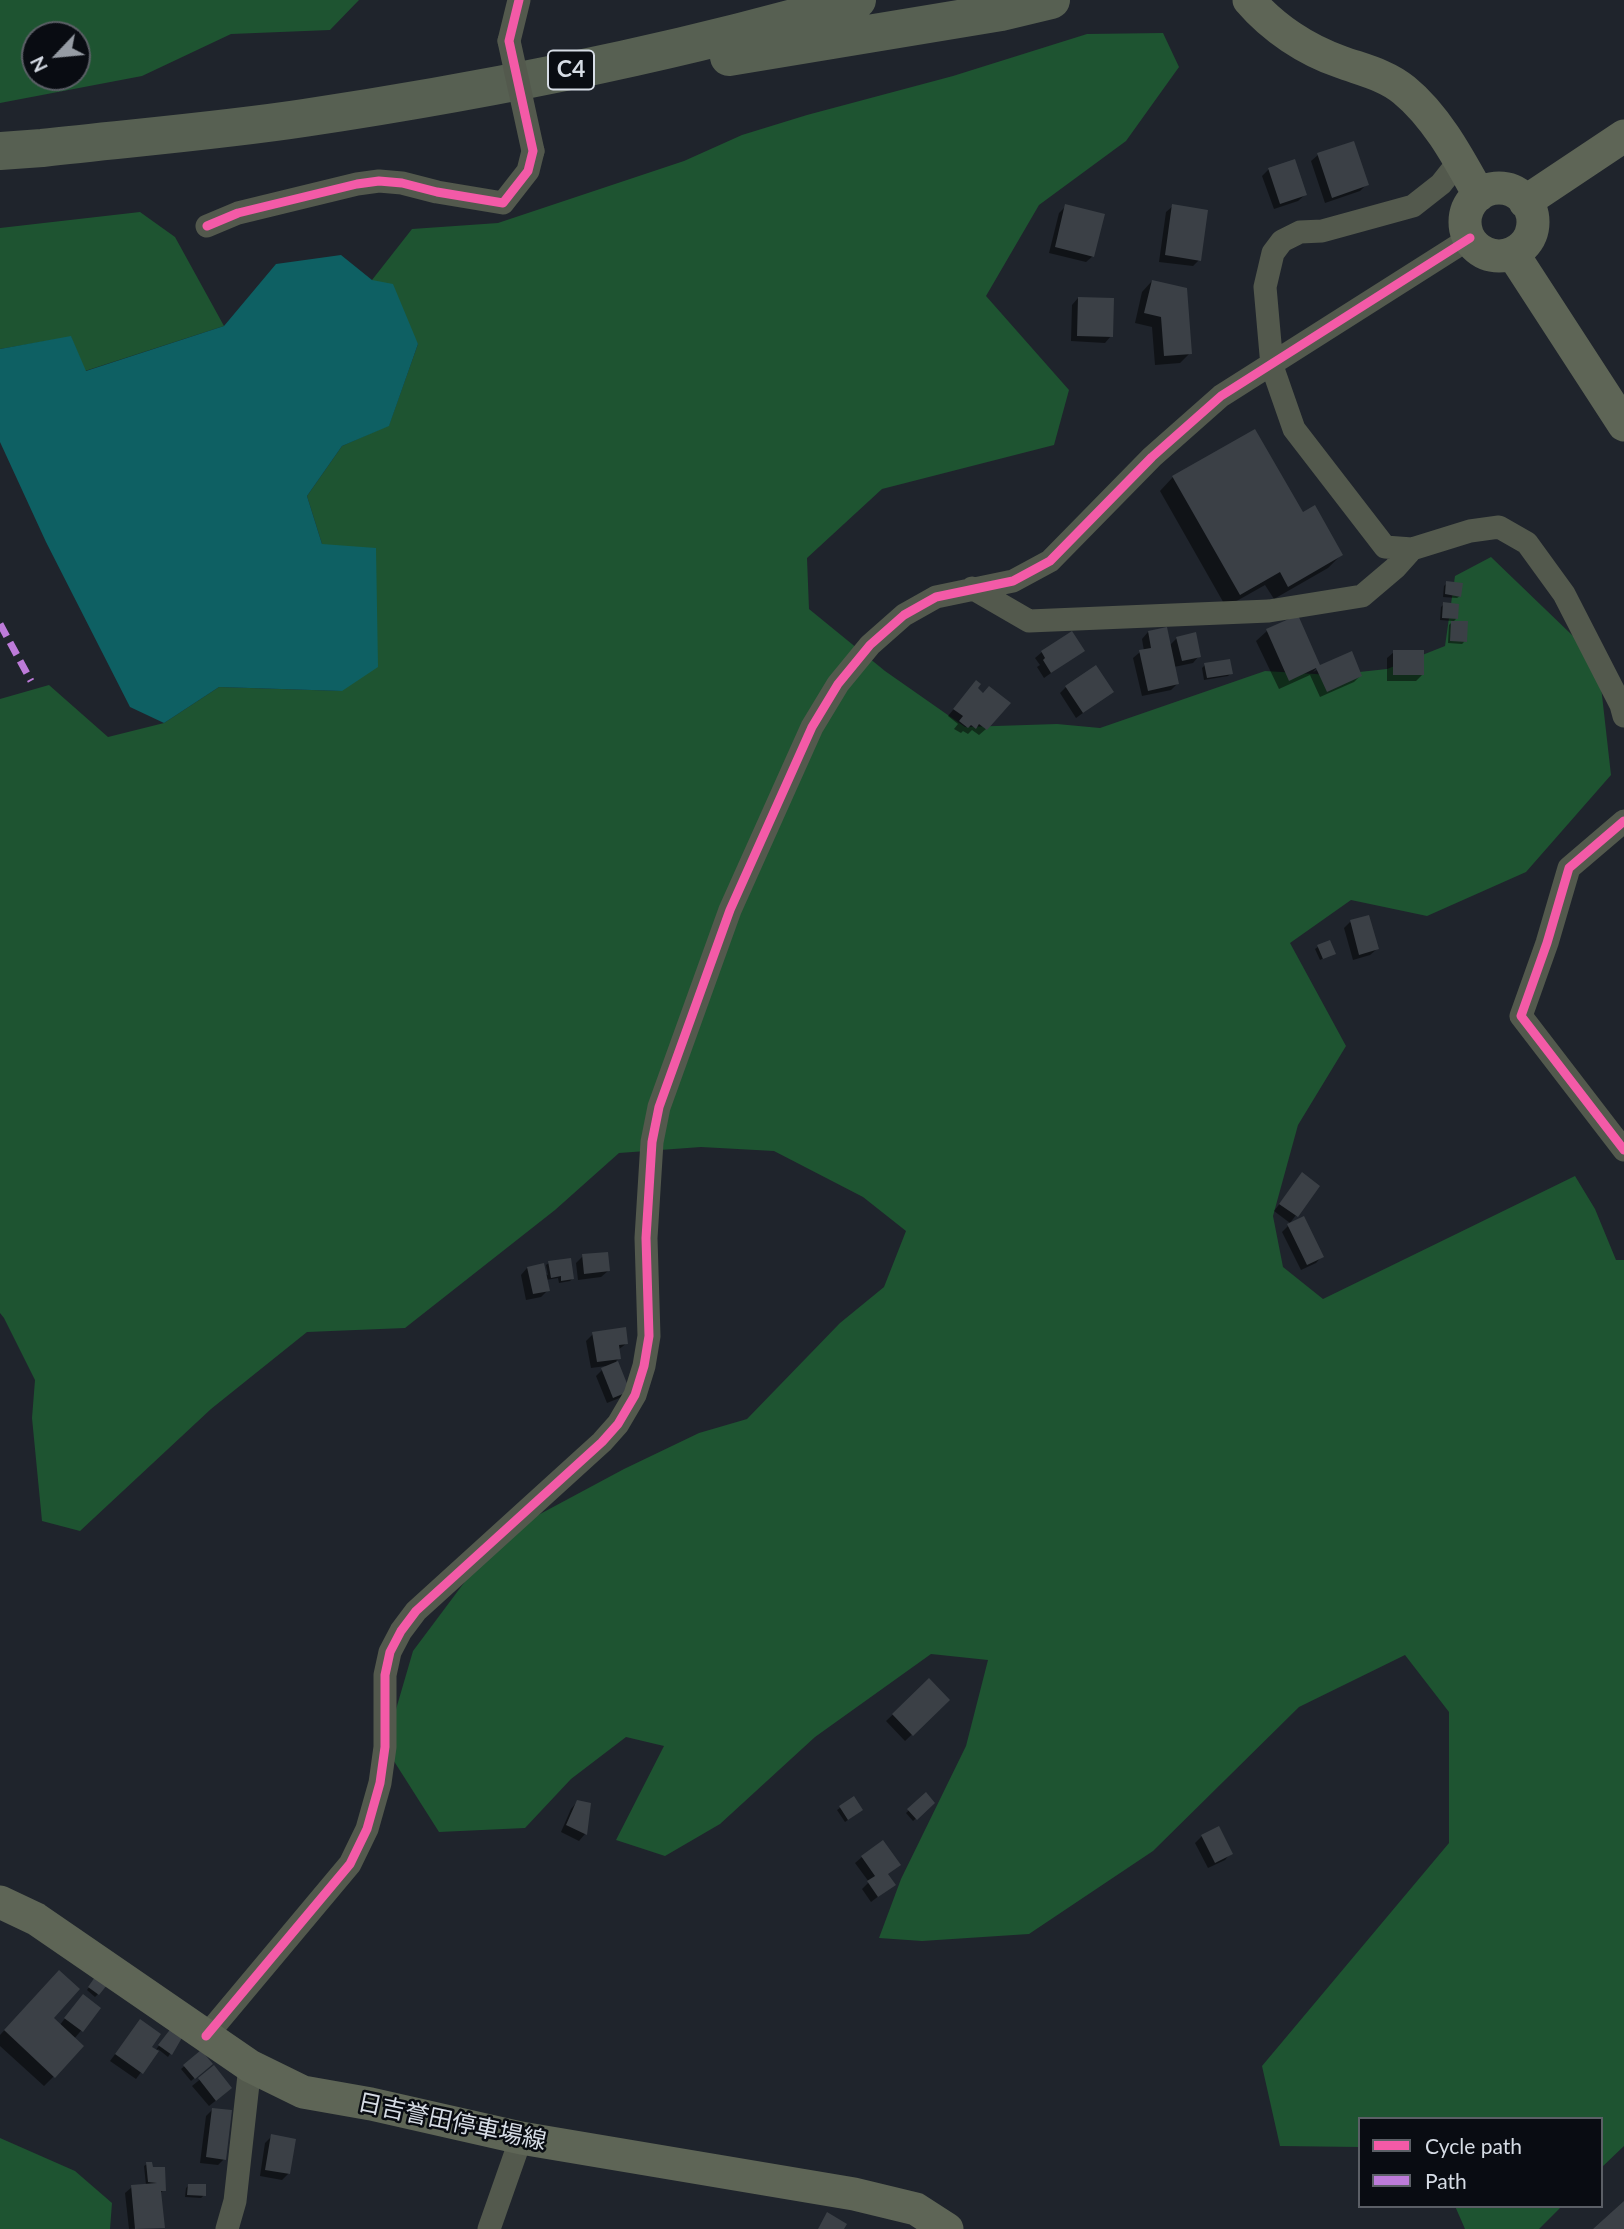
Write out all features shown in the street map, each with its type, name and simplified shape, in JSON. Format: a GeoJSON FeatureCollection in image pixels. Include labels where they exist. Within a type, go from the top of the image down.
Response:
{"type":"FeatureCollection","features":[{"type":"Feature","properties":{"kind":"highway"},"geometry":{"type":"LineString","coordinates":[[303,118],[413,118],[732,57],[1001,12],[1051,0]]}},
{"type":"Feature","properties":{"kind":"highway","name":"C4"},"geometry":{"type":"LineString","coordinates":[[0,151],[303,118],[571,70],[705,40],[848,2]]}},
{"type":"Feature","properties":{"kind":"main road"},"geometry":{"type":"LineString","coordinates":[[1248,0],[1281,30],[1311,50],[1376,73],[1404,90],[1434,123],[1460,160],[1479,195]]}},
{"type":"Feature","properties":{"kind":"main road"},"geometry":{"type":"LineString","coordinates":[[1525,202],[1624,136]]}},
{"type":"Feature","properties":{"kind":"main road"},"geometry":{"type":"LineString","coordinates":[[1501,188],[1512,191],[1525,202],[1533,218],[1532,229],[1529,239],[1513,254],[1492,256],[1481,251],[1470,238],[1465,224],[1466,213],[1479,195],[1501,188]]}},
{"type":"Feature","properties":{"kind":"main road"},"geometry":{"type":"LineString","coordinates":[[1513,254],[1624,425]]}},
{"type":"Feature","properties":{"kind":"main road","name":"日吉誉田停車場線"},"geometry":{"type":"LineString","coordinates":[[0,1902],[36,1919],[250,2066],[303,2092],[521,2138],[854,2194],[916,2209],[947,2229]]}},
{"type":"Feature","properties":{"kind":"street"},"geometry":{"type":"LineString","coordinates":[[206,226],[238,213],[379,181],[402,183],[503,204],[528,171],[533,150],[509,41],[519,0]]}},
{"type":"Feature","properties":{"kind":"street"},"geometry":{"type":"LineString","coordinates":[[1460,160],[1440,184],[1413,205],[1322,231],[1300,232],[1282,241],[1273,253],[1265,287],[1272,366],[1294,429],[1385,547],[1412,549],[1470,531],[1499,527],[1527,542],[1564,594],[1621,705],[1624,716]]}},
{"type":"Feature","properties":{"kind":"street"},"geometry":{"type":"LineString","coordinates":[[206,2036],[350,1864],[367,1829],[380,1783],[385,1747],[385,1675],[390,1652],[401,1631],[416,1611],[602,1442],[618,1423],[635,1395],[649,1336],[646,1238],[652,1142],[659,1107],[730,910],[812,727],[838,684],[870,645],[904,615],[936,597],[1013,580],[1050,561],[1185,426],[1221,396],[1470,238]]}},
{"type":"Feature","properties":{"kind":"street"},"geometry":{"type":"LineString","coordinates":[[972,588],[1029,621],[1269,611],[1362,596],[1395,568],[1412,549]]}},
{"type":"Feature","properties":{"kind":"street"},"geometry":{"type":"LineString","coordinates":[[1624,821],[1569,868],[1547,943],[1521,1016],[1624,1150]]}},
{"type":"Feature","properties":{"kind":"street"},"geometry":{"type":"LineString","coordinates":[[227,2229],[235,2201],[250,2066]]}},
{"type":"Feature","properties":{"kind":"street"},"geometry":{"type":"LineString","coordinates":[[489,2229],[521,2138]]}},
{"type":"Feature","properties":{"kind":"green space"},"geometry":{"type":"Polygon","coordinates":[[[0,0],[359,0],[330,30],[231,34],[142,76],[91,86],[91,21],[21,21],[21,91],[63,91],[0,103],[0,0]]]}},
{"type":"Feature","properties":{"kind":"green space"},"geometry":{"type":"Polygon","coordinates":[[[1163,33],[1179,67],[1126,141],[1039,205],[986,296],[1069,390],[1054,445],[882,489],[807,558],[809,609],[885,671],[965,727],[1057,724],[1100,728],[1265,671],[1331,675],[1387,669],[1445,646],[1455,576],[1491,557],[1598,660],[1611,775],[1526,872],[1427,916],[1351,900],[1290,943],[1346,1046],[1298,1125],[1273,1216],[1283,1267],[1323,1299],[1575,1176],[1595,1209],[1616,1260],[1624,1260],[1624,2146],[1603,2166],[1603,2117],[1358,2117],[1358,2147],[1280,2146],[1262,2066],[1449,1843],[1449,1712],[1405,1655],[1299,1707],[1153,1851],[1029,1934],[922,1941],[879,1938],[901,1879],[966,1746],[988,1660],[931,1654],[815,1737],[720,1824],[665,1856],[616,1840],[664,1746],[626,1737],[571,1779],[525,1828],[439,1832],[385,1747],[413,1651],[499,1536],[624,1469],[699,1433],[747,1419],[840,1323],[884,1287],[906,1231],[863,1197],[774,1151],[701,1147],[619,1153],[555,1210],[405,1328],[307,1332],[211,1409],[80,1531],[42,1521],[32,1418],[35,1380],[0,1313],[0,699],[49,685],[108,737],[164,723],[219,687],[342,691],[322,544],[307,496],[342,446],[389,425],[418,344],[372,280],[412,229],[498,223],[684,161],[742,135],[953,76],[1087,34],[1163,33]]]}},
{"type":"Feature","properties":{"kind":"green space"},"geometry":{"type":"Polygon","coordinates":[[[140,212],[175,237],[224,326],[85,371],[71,337],[0,349],[0,228],[140,212]]]}},
{"type":"Feature","properties":{"kind":"green space"},"geometry":{"type":"Polygon","coordinates":[[[0,2138],[75,2171],[112,2203],[110,2229],[0,2229],[0,2138]]]}},
{"type":"Feature","properties":{"kind":"green space"},"geometry":{"type":"Polygon","coordinates":[[[1456,2208],[1560,2208],[1539,2229],[1465,2229],[1456,2208]]]}},
{"type":"Feature","properties":{"kind":"water"},"geometry":{"type":"Polygon","coordinates":[[[341,255],[372,280],[393,284],[418,344],[389,426],[342,446],[307,496],[322,544],[376,548],[378,667],[342,691],[219,687],[164,723],[130,707],[46,542],[0,442],[0,349],[71,336],[86,371],[224,326],[276,264],[341,255]]]}},
{"type":"Feature","properties":{"kind":"building"},"geometry":{"type":"Polygon","coordinates":[[[1354,141],[1369,185],[1332,198],[1317,153],[1354,141]]]}},
{"type":"Feature","properties":{"kind":"building"},"geometry":{"type":"Polygon","coordinates":[[[1295,159],[1307,195],[1280,204],[1268,168],[1295,159]]]}},
{"type":"Feature","properties":{"kind":"building"},"geometry":{"type":"Polygon","coordinates":[[[1065,204],[1105,214],[1094,257],[1055,247],[1065,204]]]}},
{"type":"Feature","properties":{"kind":"building"},"geometry":{"type":"Polygon","coordinates":[[[1172,204],[1208,210],[1201,261],[1165,255],[1172,204]]]}},
{"type":"Feature","properties":{"kind":"building"},"geometry":{"type":"Polygon","coordinates":[[[1152,280],[1187,288],[1192,354],[1164,356],[1161,317],[1144,313],[1152,280]]]}},
{"type":"Feature","properties":{"kind":"building"},"geometry":{"type":"Polygon","coordinates":[[[1078,297],[1114,298],[1113,337],[1077,336],[1078,297]]]}},
{"type":"Feature","properties":{"kind":"building"},"geometry":{"type":"Polygon","coordinates":[[[1255,429],[1303,512],[1315,505],[1343,555],[1288,587],[1280,572],[1240,595],[1172,476],[1255,429]]]}},
{"type":"Feature","properties":{"kind":"building"},"geometry":{"type":"Polygon","coordinates":[[[1446,581],[1463,583],[1461,597],[1445,594],[1446,581]]]}},
{"type":"Feature","properties":{"kind":"building"},"geometry":{"type":"Polygon","coordinates":[[[1443,602],[1459,604],[1458,619],[1442,618],[1443,602]]]}},
{"type":"Feature","properties":{"kind":"building"},"geometry":{"type":"Polygon","coordinates":[[[1298,615],[1320,665],[1352,651],[1362,676],[1327,692],[1316,668],[1289,681],[1266,629],[1298,615]]]}},
{"type":"Feature","properties":{"kind":"building"},"geometry":{"type":"Polygon","coordinates":[[[1451,621],[1468,621],[1467,642],[1450,641],[1451,621]]]}},
{"type":"Feature","properties":{"kind":"building"},"geometry":{"type":"Polygon","coordinates":[[[1167,627],[1179,684],[1148,691],[1139,650],[1151,648],[1148,631],[1167,627]]]}},
{"type":"Feature","properties":{"kind":"building"},"geometry":{"type":"Polygon","coordinates":[[[1072,631],[1085,651],[1051,673],[1041,651],[1072,631]]]}},
{"type":"Feature","properties":{"kind":"building"},"geometry":{"type":"Polygon","coordinates":[[[1196,632],[1201,657],[1182,661],[1176,637],[1196,632]]]}},
{"type":"Feature","properties":{"kind":"building"},"geometry":{"type":"Polygon","coordinates":[[[1393,650],[1424,650],[1424,675],[1393,675],[1393,650]]]}},
{"type":"Feature","properties":{"kind":"building"},"geometry":{"type":"Polygon","coordinates":[[[1230,659],[1233,674],[1207,678],[1204,663],[1230,659]]]}},
{"type":"Feature","properties":{"kind":"building"},"geometry":{"type":"Polygon","coordinates":[[[1096,665],[1114,692],[1083,713],[1065,686],[1096,665]]]}},
{"type":"Feature","properties":{"kind":"building"},"geometry":{"type":"Polygon","coordinates":[[[976,680],[981,684],[978,688],[983,693],[989,686],[1011,703],[987,730],[979,724],[976,729],[971,725],[968,728],[959,721],[963,716],[953,709],[976,680]]]}},
{"type":"Feature","properties":{"kind":"building"},"geometry":{"type":"Polygon","coordinates":[[[1369,915],[1379,949],[1359,955],[1350,920],[1369,915]]]}},
{"type":"Feature","properties":{"kind":"building"},"geometry":{"type":"Polygon","coordinates":[[[1330,940],[1336,954],[1323,959],[1317,945],[1330,940]]]}},
{"type":"Feature","properties":{"kind":"building"},"geometry":{"type":"Polygon","coordinates":[[[1302,1172],[1320,1186],[1298,1217],[1279,1204],[1302,1172]]]}},
{"type":"Feature","properties":{"kind":"building"},"geometry":{"type":"Polygon","coordinates":[[[1304,1216],[1324,1257],[1307,1265],[1287,1224],[1304,1216]]]}},
{"type":"Feature","properties":{"kind":"building"},"geometry":{"type":"Polygon","coordinates":[[[608,1252],[610,1271],[584,1274],[582,1254],[608,1252]]]}},
{"type":"Feature","properties":{"kind":"building"},"geometry":{"type":"Polygon","coordinates":[[[571,1258],[574,1279],[561,1281],[561,1276],[551,1278],[548,1261],[571,1258]]]}},
{"type":"Feature","properties":{"kind":"building"},"geometry":{"type":"Polygon","coordinates":[[[544,1263],[550,1291],[533,1294],[527,1267],[544,1263]]]}},
{"type":"Feature","properties":{"kind":"building"},"geometry":{"type":"Polygon","coordinates":[[[626,1327],[628,1344],[619,1345],[621,1359],[597,1362],[592,1332],[626,1327]]]}},
{"type":"Feature","properties":{"kind":"building"},"geometry":{"type":"Polygon","coordinates":[[[618,1361],[630,1391],[613,1398],[601,1368],[618,1361]]]}},
{"type":"Feature","properties":{"kind":"building"},"geometry":{"type":"Polygon","coordinates":[[[929,1678],[950,1700],[913,1736],[892,1714],[929,1678]]]}},
{"type":"Feature","properties":{"kind":"building"},"geometry":{"type":"Polygon","coordinates":[[[926,1792],[935,1803],[917,1820],[907,1809],[926,1792]]]}},
{"type":"Feature","properties":{"kind":"building"},"geometry":{"type":"Polygon","coordinates":[[[854,1796],[863,1810],[848,1820],[839,1806],[854,1796]]]}},
{"type":"Feature","properties":{"kind":"building"},"geometry":{"type":"Polygon","coordinates":[[[577,1800],[591,1803],[587,1835],[566,1825],[577,1800]]]}},
{"type":"Feature","properties":{"kind":"building"},"geometry":{"type":"Polygon","coordinates":[[[1219,1826],[1233,1854],[1215,1863],[1201,1835],[1219,1826]]]}},
{"type":"Feature","properties":{"kind":"building"},"geometry":{"type":"Polygon","coordinates":[[[883,1840],[901,1865],[888,1874],[896,1885],[878,1897],[867,1881],[875,1876],[861,1856],[883,1840]]]}},
{"type":"Feature","properties":{"kind":"building"},"geometry":{"type":"Polygon","coordinates":[[[59,1970],[80,1989],[54,2018],[84,2046],[55,2078],[4,2030],[59,1970]]]}},
{"type":"Feature","properties":{"kind":"building"},"geometry":{"type":"Polygon","coordinates":[[[95,1977],[107,1985],[99,1995],[88,1987],[95,1977]]]}},
{"type":"Feature","properties":{"kind":"building"},"geometry":{"type":"Polygon","coordinates":[[[83,1994],[101,2008],[83,2032],[64,2018],[83,1994]]]}},
{"type":"Feature","properties":{"kind":"building"},"geometry":{"type":"Polygon","coordinates":[[[140,2019],[161,2034],[152,2047],[159,2051],[143,2074],[115,2054],[140,2019]]]}},
{"type":"Feature","properties":{"kind":"building"},"geometry":{"type":"Polygon","coordinates":[[[172,2027],[183,2036],[172,2055],[158,2045],[172,2027]]]}},
{"type":"Feature","properties":{"kind":"building"},"geometry":{"type":"Polygon","coordinates":[[[201,2050],[213,2064],[195,2079],[183,2065],[201,2050]]]}},
{"type":"Feature","properties":{"kind":"building"},"geometry":{"type":"Polygon","coordinates":[[[214,2065],[232,2088],[216,2101],[198,2078],[214,2065]]]}},
{"type":"Feature","properties":{"kind":"building"},"geometry":{"type":"Polygon","coordinates":[[[212,2108],[232,2110],[226,2160],[206,2157],[212,2108]]]}},
{"type":"Feature","properties":{"kind":"building"},"geometry":{"type":"Polygon","coordinates":[[[271,2134],[296,2139],[290,2174],[265,2170],[271,2134]]]}},
{"type":"Feature","properties":{"kind":"building"},"geometry":{"type":"Polygon","coordinates":[[[146,2162],[152,2162],[153,2167],[165,2167],[166,2191],[161,2191],[165,2228],[135,2229],[131,2185],[157,2183],[148,2182],[146,2162]]]}},
{"type":"Feature","properties":{"kind":"building"},"geometry":{"type":"Polygon","coordinates":[[[188,2184],[206,2184],[206,2196],[187,2195],[188,2184]]]}},
{"type":"Feature","properties":{"kind":"building"},"geometry":{"type":"Polygon","coordinates":[[[1624,2201],[1624,2229],[1593,2229],[1624,2201]]]}},
{"type":"Feature","properties":{"kind":"building"},"geometry":{"type":"Polygon","coordinates":[[[827,2212],[847,2224],[844,2229],[818,2229],[827,2212]]]}},
{"type":"Feature","properties":{"kind":"marked path"},"geometry":{"type":"LineString","coordinates":[[0,624],[31,681]]}},
{"type":"Feature","properties":{"kind":"cycle path"},"geometry":{"type":"LineString","coordinates":[[207,226],[238,213],[379,181],[503,203],[528,171],[533,151],[509,41],[519,0]]}},
{"type":"Feature","properties":{"kind":"cycle path"},"geometry":{"type":"LineString","coordinates":[[206,2036],[350,1864],[367,1829],[380,1783],[385,1747],[385,1675],[390,1652],[401,1631],[416,1611],[602,1442],[618,1424],[635,1395],[649,1336],[646,1238],[652,1142],[659,1107],[730,910],[812,727],[838,684],[870,645],[904,615],[936,597],[1013,581],[1050,561],[1152,457],[1221,396],[1470,238]]}},
{"type":"Feature","properties":{"kind":"cycle path"},"geometry":{"type":"LineString","coordinates":[[1624,821],[1569,868],[1547,943],[1521,1016],[1624,1150]]}}]}
